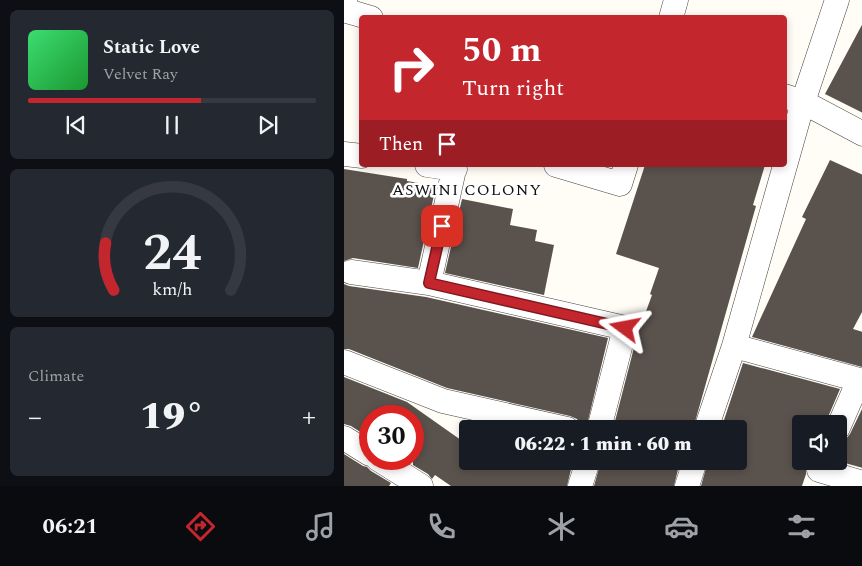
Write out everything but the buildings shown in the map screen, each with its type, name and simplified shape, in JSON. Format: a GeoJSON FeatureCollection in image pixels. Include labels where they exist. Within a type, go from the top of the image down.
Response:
{"type":"FeatureCollection","features":[{"type":"Feature","properties":{"kind":"street"},"geometry":{"type":"LineString","coordinates":[[344,0],[347,11],[361,15]]}},
{"type":"Feature","properties":{"kind":"street"},"geometry":{"type":"LineString","coordinates":[[672,15],[676,0]]}},
{"type":"Feature","properties":{"kind":"street"},"geometry":{"type":"LineString","coordinates":[[787,128],[794,99],[836,0]]}},
{"type":"Feature","properties":{"kind":"street"},"geometry":{"type":"LineString","coordinates":[[794,99],[862,134]]}},
{"type":"Feature","properties":{"kind":"street"},"geometry":{"type":"LineString","coordinates":[[344,154],[359,156]]}},
{"type":"Feature","properties":{"kind":"street"},"geometry":{"type":"LineString","coordinates":[[429,283],[455,167]]}},
{"type":"Feature","properties":{"kind":"street"},"geometry":{"type":"LineString","coordinates":[[563,167],[620,184],[625,167]]}},
{"type":"Feature","properties":{"kind":"street"},"geometry":{"type":"LineString","coordinates":[[709,420],[734,346],[777,167]]}},
{"type":"Feature","properties":{"kind":"street"},"geometry":{"type":"LineString","coordinates":[[351,272],[429,283],[625,328],[601,420]]}},
{"type":"Feature","properties":{"kind":"street"},"geometry":{"type":"LineString","coordinates":[[734,346],[860,381],[844,415]]}},
{"type":"Feature","properties":{"kind":"street"},"geometry":{"type":"LineString","coordinates":[[344,362],[443,401],[527,420]]}},
{"type":"Feature","properties":{"kind":"street"},"geometry":{"type":"LineString","coordinates":[[344,438],[359,447]]}},
{"type":"Feature","properties":{"kind":"street"},"geometry":{"type":"LineString","coordinates":[[396,470],[421,486]]}},
{"type":"Feature","properties":{"kind":"street"},"geometry":{"type":"LineString","coordinates":[[580,486],[585,470]]}},
{"type":"Feature","properties":{"kind":"street"},"geometry":{"type":"LineString","coordinates":[[687,486],[692,470]]}},
{"type":"Feature","properties":{"kind":"street"},"geometry":{"type":"LineString","coordinates":[[819,472],[862,483]]}},
{"type":"Feature","properties":{"kind":"district","name":"ASWINI COLONY"},"geometry":{"type":"Point","coordinates":[467,189]}},
{"type":"Feature","properties":{"kind":"route"},"geometry":{"type":"LineString","coordinates":[[442,226],[429,283],[625,328]]}}]}
